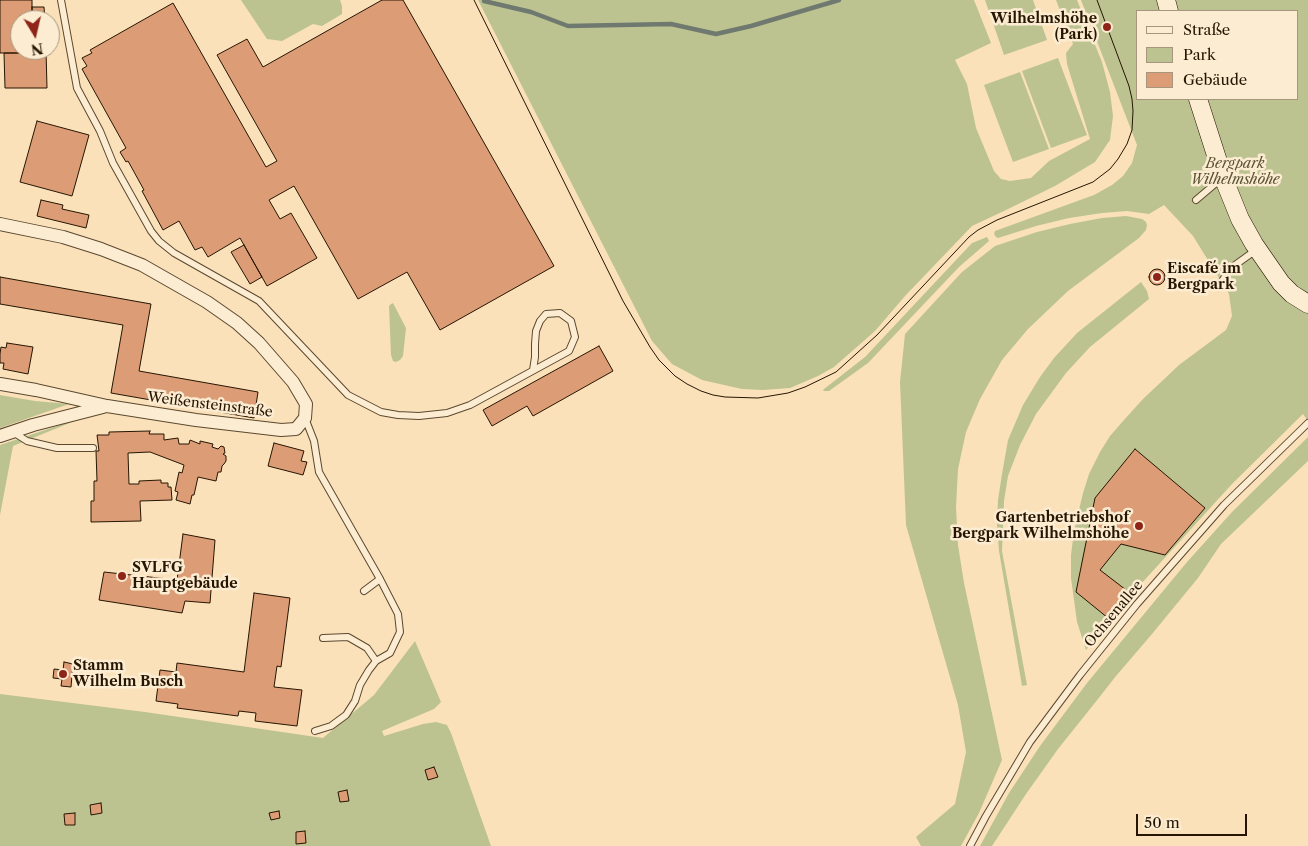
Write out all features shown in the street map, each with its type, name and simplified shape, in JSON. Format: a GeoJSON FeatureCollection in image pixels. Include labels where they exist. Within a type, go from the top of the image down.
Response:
{"type":"FeatureCollection","features":[{"type":"Feature","properties":{"kind":"main road"},"geometry":{"type":"LineString","coordinates":[[1198,100],[1223,177],[1240,219],[1257,249],[1281,282],[1292,294],[1308,304]]}},
{"type":"Feature","properties":{"kind":"street"},"geometry":{"type":"LineString","coordinates":[[0,224],[62,237],[101,249],[142,265],[207,302],[237,323],[260,343],[293,382],[306,404],[305,418]]}},
{"type":"Feature","properties":{"kind":"street","name":"Weißensteinstraße"},"geometry":{"type":"LineString","coordinates":[[0,384],[107,406],[196,420],[281,430],[296,429],[305,418]]}},
{"type":"Feature","properties":{"kind":"street","name":"Weißensteinstraße"},"geometry":{"type":"LineString","coordinates":[[0,436],[33,425],[107,406]]}},
{"type":"Feature","properties":{"kind":"lane"},"geometry":{"type":"LineString","coordinates":[[61,0],[77,88],[100,131],[113,163],[150,232],[174,253],[259,301],[348,396],[381,412],[398,415],[419,416],[447,413],[470,405],[568,351],[576,336],[571,321],[560,313],[546,314],[540,321],[536,331],[533,370]]}},
{"type":"Feature","properties":{"kind":"lane"},"geometry":{"type":"LineString","coordinates":[[1196,200],[1223,177]]}},
{"type":"Feature","properties":{"kind":"lane"},"geometry":{"type":"LineString","coordinates":[[1218,288],[1232,268],[1257,249]]}},
{"type":"Feature","properties":{"kind":"lane"},"geometry":{"type":"LineString","coordinates":[[305,418],[314,442],[319,472],[398,614],[400,632],[390,653],[376,661],[369,670],[360,685],[355,702],[346,715],[331,726],[315,731]]}},
{"type":"Feature","properties":{"kind":"lane","name":"Ochsenallee"},"geometry":{"type":"LineString","coordinates":[[970,846],[1030,742],[1080,675],[1137,604],[1224,505],[1308,423]]}},
{"type":"Feature","properties":{"kind":"lane"},"geometry":{"type":"LineString","coordinates":[[13,432],[27,441],[57,448],[93,448]]}},
{"type":"Feature","properties":{"kind":"lane"},"geometry":{"type":"LineString","coordinates":[[364,591],[380,579]]}},
{"type":"Feature","properties":{"kind":"lane"},"geometry":{"type":"LineString","coordinates":[[323,638],[348,637],[367,648],[376,661]]}},
{"type":"Feature","properties":{"kind":"green space"},"geometry":{"type":"Polygon","coordinates":[[[241,0],[340,0],[342,14],[322,26],[313,24],[282,41],[267,39],[241,0]]]}},
{"type":"Feature","properties":{"kind":"green space"},"geometry":{"type":"Polygon","coordinates":[[[478,0],[974,0],[991,43],[955,60],[967,84],[976,128],[994,171],[1001,179],[1010,181],[1031,178],[1049,161],[1090,139],[1067,64],[1066,53],[1073,44],[1056,0],[1077,0],[1102,62],[1110,92],[1113,116],[1110,140],[1095,162],[1055,186],[972,226],[905,296],[875,331],[834,367],[790,388],[742,389],[702,380],[672,364],[652,341],[478,0]]]}},
{"type":"Feature","properties":{"kind":"green space"},"geometry":{"type":"Polygon","coordinates":[[[985,0],[1033,0],[1047,40],[1004,55],[985,0]]]}},
{"type":"Feature","properties":{"kind":"green space","name":"Bergpark Wilhelmshöhe"},"geometry":{"type":"Polygon","coordinates":[[[1081,0],[1308,0],[1308,421],[1303,414],[1232,484],[1130,596],[1086,650],[1077,622],[1071,578],[1071,555],[1074,531],[1089,474],[1110,436],[1143,399],[1179,365],[1226,330],[1232,316],[1229,294],[1193,236],[1164,205],[1149,214],[1127,211],[1102,213],[1069,218],[998,238],[994,234],[995,231],[1094,195],[1123,176],[1132,163],[1137,145],[1081,0]]]}},
{"type":"Feature","properties":{"kind":"green space"},"geometry":{"type":"Polygon","coordinates":[[[1058,58],[1087,135],[1051,148],[1022,71],[1058,58]]]}},
{"type":"Feature","properties":{"kind":"green space"},"geometry":{"type":"Polygon","coordinates":[[[1020,72],[1049,149],[1013,162],[984,85],[1020,72]]]}},
{"type":"Feature","properties":{"kind":"green space"},"geometry":{"type":"Polygon","coordinates":[[[1126,216],[1142,219],[1146,222],[1146,230],[1139,238],[1068,291],[1028,329],[1002,360],[980,399],[966,432],[958,469],[956,507],[958,545],[964,583],[1002,760],[979,813],[961,846],[921,846],[916,837],[955,804],[966,752],[958,705],[906,525],[900,382],[905,334],[962,272],[995,246],[1037,232],[1070,224],[1126,216]]]}},
{"type":"Feature","properties":{"kind":"green space"},"geometry":{"type":"Polygon","coordinates":[[[987,237],[989,241],[959,267],[868,363],[829,391],[823,391],[865,357],[972,243],[987,237]]]}},
{"type":"Feature","properties":{"kind":"green space"},"geometry":{"type":"Polygon","coordinates":[[[1141,282],[1147,291],[1149,299],[1090,347],[1066,373],[1036,414],[1020,445],[1008,476],[1004,501],[1002,551],[1027,685],[1022,686],[999,551],[997,525],[998,500],[1008,440],[1023,405],[1054,358],[1077,333],[1141,282]]]}},
{"type":"Feature","properties":{"kind":"green space"},"geometry":{"type":"Polygon","coordinates":[[[393,303],[406,328],[403,356],[396,362],[393,361],[391,355],[389,306],[393,303]]]}},
{"type":"Feature","properties":{"kind":"green space"},"geometry":{"type":"Polygon","coordinates":[[[0,395],[35,401],[69,404],[0,428],[0,395]]]}},
{"type":"Feature","properties":{"kind":"green space"},"geometry":{"type":"Polygon","coordinates":[[[87,416],[13,446],[0,515],[0,445],[87,416]]]}},
{"type":"Feature","properties":{"kind":"green space"},"geometry":{"type":"Polygon","coordinates":[[[1308,437],[1308,461],[1221,544],[1198,578],[1058,749],[992,846],[980,846],[1009,793],[1040,746],[1087,683],[1187,562],[1232,512],[1308,437]]]}},
{"type":"Feature","properties":{"kind":"green space"},"geometry":{"type":"Polygon","coordinates":[[[415,641],[441,702],[434,709],[382,731],[384,736],[423,724],[436,722],[447,725],[491,846],[0,846],[0,694],[145,712],[323,738],[374,695],[415,641]]]}},
{"type":"Feature","properties":{"kind":"building"},"geometry":{"type":"Polygon","coordinates":[[[0,0],[32,0],[32,10],[10,10],[10,53],[0,53],[0,0]]]}},
{"type":"Feature","properties":{"kind":"building"},"geometry":{"type":"Polygon","coordinates":[[[382,0],[403,0],[554,266],[440,330],[407,272],[358,299],[294,186],[269,200],[280,219],[291,213],[317,258],[267,286],[240,238],[208,257],[202,247],[195,250],[179,221],[163,230],[142,191],[144,190],[128,161],[126,162],[120,152],[126,148],[82,69],[87,66],[82,58],[92,53],[90,50],[173,3],[266,167],[277,161],[217,55],[247,39],[263,67],[382,0]]]}},
{"type":"Feature","properties":{"kind":"building"},"geometry":{"type":"Polygon","coordinates":[[[32,7],[44,7],[44,10],[32,10],[32,7]]]}},
{"type":"Feature","properties":{"kind":"building"},"geometry":{"type":"Polygon","coordinates":[[[4,53],[10,53],[10,60],[46,60],[47,88],[5,88],[4,53]]]}},
{"type":"Feature","properties":{"kind":"building"},"geometry":{"type":"Polygon","coordinates":[[[37,121],[89,135],[72,196],[20,182],[37,121]]]}},
{"type":"Feature","properties":{"kind":"building"},"geometry":{"type":"Polygon","coordinates":[[[41,200],[63,205],[62,209],[89,215],[86,228],[37,216],[41,200]]]}},
{"type":"Feature","properties":{"kind":"building"},"geometry":{"type":"Polygon","coordinates":[[[244,245],[262,277],[250,284],[231,252],[244,245]]]}},
{"type":"Feature","properties":{"kind":"building","name":"Eiscafé im Bergpark"},"geometry":{"type":"Polygon","coordinates":[[[1157,269],[1163,271],[1165,277],[1163,283],[1157,285],[1151,283],[1149,277],[1151,271],[1157,269]]]}},
{"type":"Feature","properties":{"kind":"building"},"geometry":{"type":"Polygon","coordinates":[[[0,277],[151,304],[139,371],[258,392],[254,418],[111,393],[123,325],[0,304],[0,277]]]}},
{"type":"Feature","properties":{"kind":"building"},"geometry":{"type":"Polygon","coordinates":[[[7,343],[33,347],[28,374],[3,369],[4,363],[0,363],[1,347],[6,348],[7,343]]]}},
{"type":"Feature","properties":{"kind":"building"},"geometry":{"type":"Polygon","coordinates":[[[599,346],[613,371],[533,416],[527,406],[492,426],[483,410],[599,346]]]}},
{"type":"Feature","properties":{"kind":"building"},"geometry":{"type":"Polygon","coordinates":[[[150,431],[149,434],[164,434],[164,440],[178,438],[179,444],[189,444],[190,440],[200,444],[200,441],[213,444],[212,447],[218,449],[221,446],[224,447],[225,453],[223,454],[226,456],[226,461],[222,466],[221,472],[218,472],[216,481],[198,477],[190,504],[176,500],[178,492],[175,491],[179,472],[182,473],[184,465],[150,452],[128,453],[129,484],[139,484],[139,481],[161,480],[161,483],[168,483],[168,487],[171,487],[172,500],[140,501],[141,521],[91,522],[91,501],[94,501],[94,481],[97,481],[96,451],[99,451],[97,435],[109,435],[109,432],[150,431]]]}},
{"type":"Feature","properties":{"kind":"building"},"geometry":{"type":"Polygon","coordinates":[[[274,443],[304,451],[301,461],[307,462],[303,475],[268,466],[274,443]]]}},
{"type":"Feature","properties":{"kind":"building","name":"Gartenbetriebshof Bergpark Wilhelmshöhe"},"geometry":{"type":"Polygon","coordinates":[[[1135,449],[1205,508],[1165,555],[1121,544],[1100,570],[1130,593],[1108,618],[1076,592],[1095,498],[1135,449]]]}},
{"type":"Feature","properties":{"kind":"building","name":"SVLFG Hauptgebäude"},"geometry":{"type":"Polygon","coordinates":[[[183,534],[215,540],[210,603],[185,601],[182,613],[99,600],[104,572],[177,580],[183,534]]]}},
{"type":"Feature","properties":{"kind":"building"},"geometry":{"type":"Polygon","coordinates":[[[254,593],[290,598],[281,667],[277,666],[274,687],[302,690],[297,726],[255,721],[256,713],[239,711],[238,716],[177,708],[178,704],[156,701],[160,670],[176,672],[177,663],[244,672],[254,593]]]}},
{"type":"Feature","properties":{"kind":"building","name":"Stamm Wilhelm Busch"},"geometry":{"type":"Polygon","coordinates":[[[64,662],[73,664],[71,687],[61,686],[62,679],[53,678],[54,669],[63,670],[64,662]]]}},
{"type":"Feature","properties":{"kind":"building"},"geometry":{"type":"Polygon","coordinates":[[[434,767],[438,777],[428,780],[425,770],[434,767]]]}},
{"type":"Feature","properties":{"kind":"building"},"geometry":{"type":"Polygon","coordinates":[[[347,790],[349,801],[340,802],[338,792],[347,790]]]}},
{"type":"Feature","properties":{"kind":"building"},"geometry":{"type":"Polygon","coordinates":[[[101,803],[102,813],[91,815],[90,805],[101,803]]]}},
{"type":"Feature","properties":{"kind":"building"},"geometry":{"type":"Polygon","coordinates":[[[279,811],[280,818],[271,820],[269,813],[279,811]]]}},
{"type":"Feature","properties":{"kind":"building"},"geometry":{"type":"Polygon","coordinates":[[[75,813],[75,825],[65,825],[64,814],[75,813]]]}},
{"type":"Feature","properties":{"kind":"building"},"geometry":{"type":"Polygon","coordinates":[[[305,831],[306,843],[296,844],[296,832],[305,831]]]}},
{"type":"Feature","properties":{"kind":"waterway"},"geometry":{"type":"LineString","coordinates":[[484,1],[531,12],[568,26],[671,24],[716,34],[751,26],[839,0]]}},
{"type":"Feature","properties":{"kind":"tram line"},"geometry":{"type":"LineString","coordinates":[[474,0],[623,301],[659,360],[675,376],[701,391],[725,397],[758,398],[788,393],[836,372],[877,335],[969,237],[978,230],[997,220],[1093,182],[1110,169],[1127,144],[1132,130],[1133,111],[1129,86],[1097,0]]}},
{"type":"Feature","properties":{"kind":"place","name":"Wilhelmshöhe (Park)"},"geometry":{"type":"Point","coordinates":[1107,27]}},
{"type":"Feature","properties":{"kind":"place","name":"Eiscafé im Bergpark"},"geometry":{"type":"Point","coordinates":[1157,277]}},
{"type":"Feature","properties":{"kind":"place","name":"Gartenbetriebshof Bergpark Wilhelmshöhe"},"geometry":{"type":"Point","coordinates":[1139,526]}},
{"type":"Feature","properties":{"kind":"place","name":"SVLFG Hauptgebäude"},"geometry":{"type":"Point","coordinates":[122,576]}},
{"type":"Feature","properties":{"kind":"place","name":"Stamm Wilhelm Busch"},"geometry":{"type":"Point","coordinates":[63,674]}}]}
